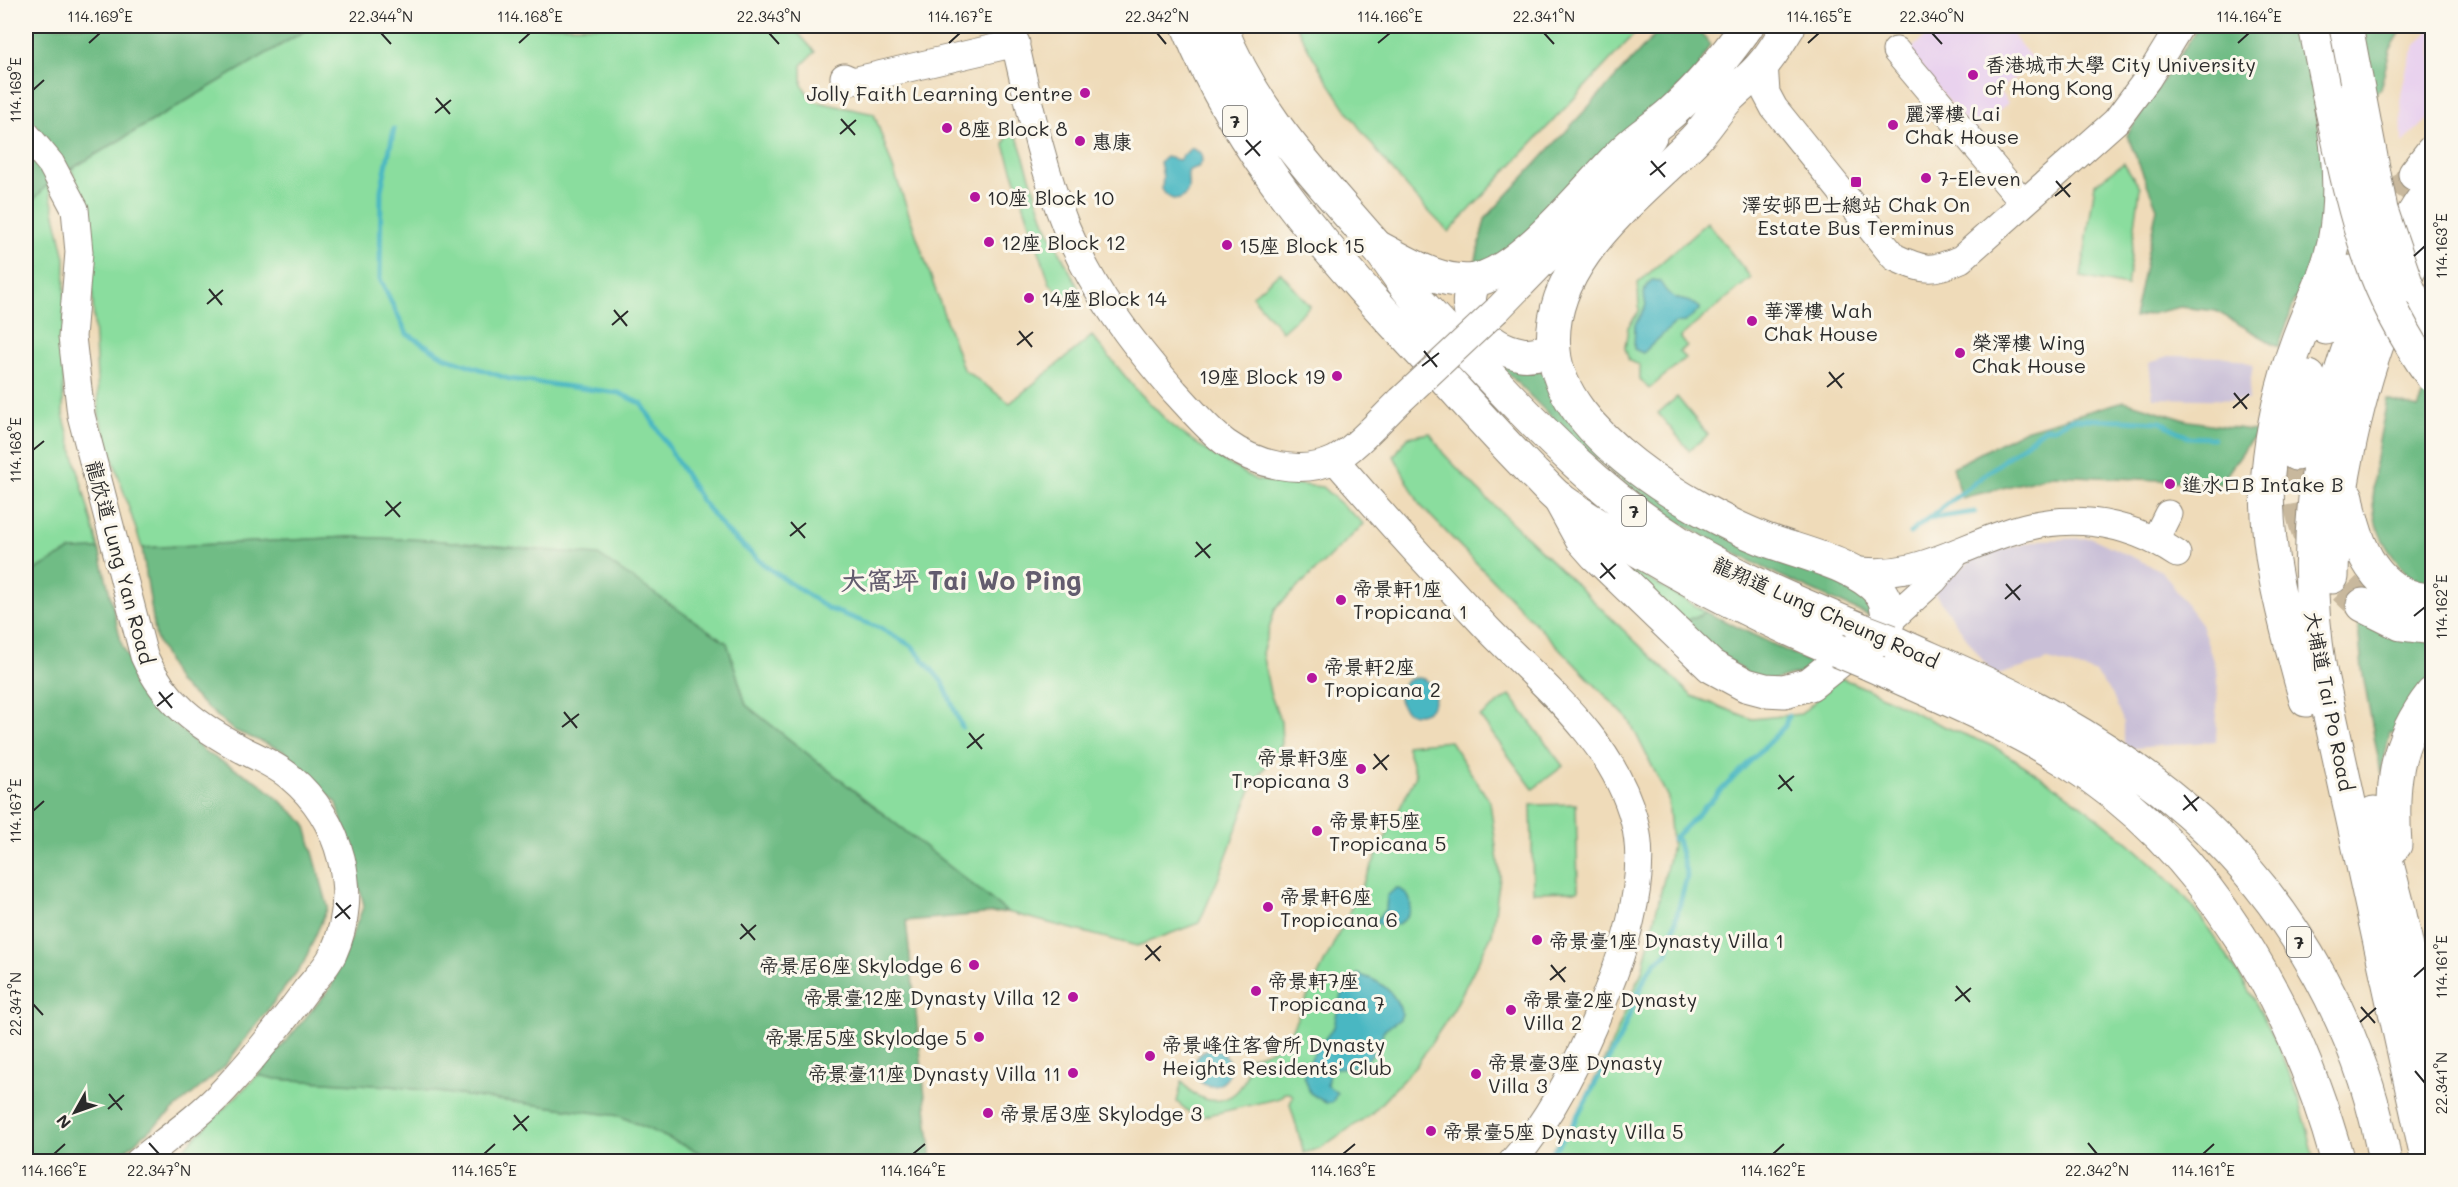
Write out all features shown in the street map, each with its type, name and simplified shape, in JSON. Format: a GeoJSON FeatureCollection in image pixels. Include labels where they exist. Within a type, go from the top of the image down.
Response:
{"type":"FeatureCollection","features":[{"type":"Feature","properties":{"kind":"main road","name":"龍翔道 Lung Cheung Road"},"geometry":{"type":"LineString","coordinates":[[1188,26],[1209,73],[1238,127],[1295,210],[1412,344],[1506,446],[1559,498],[1633,547],[1713,593],[1990,719],[2069,762],[2106,789],[2160,836],[2205,890],[2262,970],[2313,1079],[2338,1161]]}},
{"type":"Feature","properties":{"kind":"main road","name":"龍翔道 Lung Cheung Road"},"geometry":{"type":"LineString","coordinates":[[1220,26],[1249,85],[1281,136],[1313,176],[1377,247],[1409,290],[1500,388],[1559,448],[1616,498],[1678,541],[1736,574],[1880,631],[2054,718],[2118,758],[2200,822],[2265,894],[2306,953],[2330,998],[2357,1061],[2385,1161]]}},
{"type":"Feature","properties":{"kind":"main road"},"geometry":{"type":"LineString","coordinates":[[1377,247],[1440,277],[1475,280],[1499,271],[1521,255],[1627,147],[1672,112],[1707,76],[1747,26]]}},
{"type":"Feature","properties":{"kind":"main road"},"geometry":{"type":"LineString","coordinates":[[1559,498],[1581,538],[1604,563],[1711,666],[1746,685],[1784,691],[1810,684],[1880,631],[1887,604],[1881,593],[1864,579],[1841,567],[1761,538],[1707,513],[1645,474],[1619,453],[1579,408],[1556,369],[1553,350],[1556,308],[1564,286],[1584,253],[1696,137],[1728,98],[1764,63],[1789,26]]}},
{"type":"Feature","properties":{"kind":"main road"},"geometry":{"type":"LineString","coordinates":[[2315,26],[2354,207],[2368,258],[2394,315],[2433,376]]}},
{"type":"Feature","properties":{"kind":"main road"},"geometry":{"type":"LineString","coordinates":[[2346,26],[2381,210],[2407,286],[2433,340]]}},
{"type":"Feature","properties":{"kind":"main road"},"geometry":{"type":"LineString","coordinates":[[2329,97],[2337,162],[2338,220],[2327,265],[2287,372],[2278,404],[2269,463],[2268,519],[2280,601],[2320,753],[2388,919]]}},
{"type":"Feature","properties":{"kind":"main road","name":"大埔道 Tai Po Road"},"geometry":{"type":"LineString","coordinates":[[2427,171],[2357,326],[2334,397],[2317,477],[2310,556],[2313,630],[2388,919],[2433,1065]]}},
{"type":"Feature","properties":{"kind":"main road","name":"大埔道 Tai Po Road"},"geometry":{"type":"LineString","coordinates":[[2428,1161],[2388,919],[2335,627],[2333,541],[2358,404],[2376,345],[2402,282],[2433,230]]}},
{"type":"Feature","properties":{"kind":"main road"},"geometry":{"type":"LineString","coordinates":[[2296,454],[2300,407],[2315,355],[2351,272]]}},
{"type":"Feature","properties":{"kind":"main road"},"geometry":{"type":"LineString","coordinates":[[1475,280],[1469,291],[1468,308],[1486,337],[1521,354],[1534,355],[1553,350]]}},
{"type":"Feature","properties":{"kind":"main road"},"geometry":{"type":"LineString","coordinates":[[2407,286],[2433,322]]}},
{"type":"Feature","properties":{"kind":"main road"},"geometry":{"type":"LineString","coordinates":[[2344,476],[2354,532],[2363,555],[2378,577],[2408,596],[2433,600]]}},
{"type":"Feature","properties":{"kind":"main road"},"geometry":{"type":"LineString","coordinates":[[2363,605],[2401,624],[2433,628]]}},
{"type":"Feature","properties":{"kind":"main road"},"geometry":{"type":"LineString","coordinates":[[2388,919],[2392,807],[2397,763],[2413,723],[2433,694]]}},
{"type":"Feature","properties":{"kind":"street"},"geometry":{"type":"LineString","coordinates":[[1764,63],[1766,93],[1774,108],[1894,257],[1921,269],[1938,269],[1961,259],[2116,121],[2148,78],[2180,26]]}},
{"type":"Feature","properties":{"kind":"street"},"geometry":{"type":"LineString","coordinates":[[844,77],[853,81],[1013,34],[1040,145],[1066,226],[1092,280],[1120,326],[1205,426],[1228,445],[1279,466],[1302,468],[1335,460],[1497,310],[1616,188],[1672,112]]}},
{"type":"Feature","properties":{"kind":"street"},"geometry":{"type":"LineString","coordinates":[[1896,51],[2016,194]]}},
{"type":"Feature","properties":{"kind":"street"},"geometry":{"type":"LineString","coordinates":[[1616,188],[1647,165],[1686,128],[1728,98]]}},
{"type":"Feature","properties":{"kind":"street","name":"龍欣道 Lung Yan Road"},"geometry":{"type":"LineString","coordinates":[[26,134],[51,164],[75,209],[79,252],[72,337],[81,415],[144,656],[158,684],[186,716],[208,731],[273,765],[304,790],[327,821],[344,871],[343,920],[332,956],[294,1007],[224,1090],[175,1134],[138,1161]]}},
{"type":"Feature","properties":{"kind":"street"},"geometry":{"type":"LineString","coordinates":[[1335,460],[1487,627],[1579,721],[1605,755],[1623,788],[1635,821],[1638,856],[1634,904],[1620,961],[1579,1061],[1512,1161]]}},
{"type":"Feature","properties":{"kind":"street"},"geometry":{"type":"LineString","coordinates":[[1841,567],[1865,572],[1901,571],[1956,553],[2008,532],[2067,520],[2094,521],[2121,527],[2166,547],[2168,514]]}},
{"type":"Feature","properties":{"kind":"street"},"geometry":{"type":"LineString","coordinates":[[1880,631],[1934,580],[1956,553]]}},
{"type":"Feature","properties":{"kind":"shaded area","name":"香港城市大學 City University of Hong Kong"},"geometry":{"type":"Polygon","coordinates":[[[1939,26],[2005,26],[2035,62],[1999,91],[2008,103],[1973,131],[1908,51],[1939,26]]]}},
{"type":"Feature","properties":{"kind":"shaded area"},"geometry":{"type":"Polygon","coordinates":[[[2432,27],[2432,115],[2402,143],[2401,94],[2407,66],[2416,45],[2432,27]]]}},
{"type":"Feature","properties":{"kind":"shaded area"},"geometry":{"type":"Polygon","coordinates":[[[2171,356],[2227,357],[2253,364],[2248,400],[2153,398],[2149,363],[2171,356]]]}},
{"type":"Feature","properties":{"kind":"shaded area"},"geometry":{"type":"Polygon","coordinates":[[[2092,538],[2162,571],[2201,624],[2218,676],[2216,741],[2124,749],[2124,723],[2112,694],[2094,672],[2048,660],[1994,676],[1933,591],[1978,555],[2042,540],[2092,538]]]}},
{"type":"Feature","properties":{"kind":"green space"},"geometry":{"type":"Polygon","coordinates":[[[26,26],[313,26],[71,169],[48,184],[26,208],[26,164],[30,148],[26,142],[26,26]]]}},
{"type":"Feature","properties":{"kind":"green space"},"geometry":{"type":"Polygon","coordinates":[[[313,26],[792,26],[815,52],[802,65],[802,85],[813,101],[874,114],[963,369],[1010,403],[1092,336],[1134,387],[1173,427],[1213,455],[1256,480],[1322,487],[1364,524],[1275,609],[1262,653],[1270,693],[1281,722],[1282,744],[1253,784],[1219,877],[1199,923],[1137,946],[1007,912],[746,705],[727,643],[431,540],[349,537],[142,548],[99,416],[88,210],[71,169],[313,26]]]}},
{"type":"Feature","properties":{"kind":"green space"},"geometry":{"type":"Polygon","coordinates":[[[1296,26],[1642,26],[1449,232],[1405,186],[1364,135],[1328,81],[1296,26]]]}},
{"type":"Feature","properties":{"kind":"green space"},"geometry":{"type":"Polygon","coordinates":[[[1663,26],[1703,26],[1699,32],[1710,44],[1697,70],[1513,252],[1473,273],[1485,219],[1663,26]]]}},
{"type":"Feature","properties":{"kind":"green space"},"geometry":{"type":"Polygon","coordinates":[[[2199,26],[2295,26],[2300,47],[2363,31],[2362,26],[2404,26],[2390,50],[2380,89],[2358,114],[2321,309],[2295,299],[2279,347],[2216,311],[2180,307],[2134,318],[2157,208],[2127,135],[2199,26]]]}},
{"type":"Feature","properties":{"kind":"green space"},"geometry":{"type":"Polygon","coordinates":[[[1012,121],[1045,223],[1080,291],[1066,298],[1050,284],[1004,145],[1012,121]]]}},
{"type":"Feature","properties":{"kind":"green space"},"geometry":{"type":"Polygon","coordinates":[[[2124,163],[2140,188],[2127,286],[2081,277],[2095,184],[2124,163]]]}},
{"type":"Feature","properties":{"kind":"green space"},"geometry":{"type":"Polygon","coordinates":[[[48,184],[65,258],[63,414],[99,549],[71,550],[26,575],[26,208],[48,184]]]}},
{"type":"Feature","properties":{"kind":"green space"},"geometry":{"type":"Polygon","coordinates":[[[1707,222],[1751,278],[1680,337],[1687,346],[1679,352],[1685,358],[1649,389],[1640,379],[1640,365],[1629,361],[1625,348],[1628,327],[1639,311],[1638,283],[1707,222]]]}},
{"type":"Feature","properties":{"kind":"green space"},"geometry":{"type":"Polygon","coordinates":[[[1280,272],[1310,306],[1282,331],[1252,296],[1280,272]]]}},
{"type":"Feature","properties":{"kind":"green space"},"geometry":{"type":"Polygon","coordinates":[[[1507,359],[1530,362],[1549,378],[1583,427],[1859,590],[1879,620],[1743,557],[1664,512],[1599,462],[1520,386],[1501,366],[1507,359]]]}},
{"type":"Feature","properties":{"kind":"green space"},"geometry":{"type":"Polygon","coordinates":[[[2424,394],[2432,396],[2432,609],[2387,604],[2409,576],[2393,556],[2380,534],[2373,502],[2377,450],[2387,400],[2418,408],[2424,394]]]}},
{"type":"Feature","properties":{"kind":"green space"},"geometry":{"type":"Polygon","coordinates":[[[1677,397],[1708,435],[1689,450],[1658,413],[1677,397]]]}},
{"type":"Feature","properties":{"kind":"green space"},"geometry":{"type":"Polygon","coordinates":[[[2124,401],[2189,421],[2257,431],[2221,483],[2054,475],[1962,498],[1953,467],[2025,430],[2124,401]]]}},
{"type":"Feature","properties":{"kind":"green space"},"geometry":{"type":"Polygon","coordinates":[[[1430,433],[1443,453],[1476,488],[1692,696],[1752,719],[1801,714],[1840,678],[1998,749],[2067,795],[2134,847],[2181,892],[2193,907],[2253,998],[2290,1075],[2300,1102],[2315,1161],[1543,1161],[1575,1120],[1610,1048],[1642,971],[1672,845],[1668,798],[1629,720],[1420,505],[1394,456],[1408,437],[1430,433]]]}},
{"type":"Feature","properties":{"kind":"green space"},"geometry":{"type":"Polygon","coordinates":[[[349,537],[431,540],[598,555],[727,643],[746,705],[1007,912],[906,921],[932,1161],[718,1161],[620,1116],[391,1086],[276,1079],[258,1075],[331,987],[364,905],[337,803],[284,751],[233,730],[178,682],[156,638],[142,548],[349,537]]]}},
{"type":"Feature","properties":{"kind":"green space"},"geometry":{"type":"Polygon","coordinates":[[[99,549],[122,645],[150,700],[205,752],[260,783],[305,823],[328,907],[303,964],[223,1068],[113,1161],[26,1161],[26,575],[71,550],[99,549]]]}},
{"type":"Feature","properties":{"kind":"green space"},"geometry":{"type":"Polygon","coordinates":[[[1611,558],[1706,612],[1679,624],[1611,558]]]}},
{"type":"Feature","properties":{"kind":"green space"},"geometry":{"type":"Polygon","coordinates":[[[1706,612],[1822,668],[1761,683],[1679,624],[1706,612]]]}},
{"type":"Feature","properties":{"kind":"green space"},"geometry":{"type":"Polygon","coordinates":[[[2357,613],[2432,640],[2432,760],[2426,747],[2390,732],[2381,774],[2362,669],[2357,613]]]}},
{"type":"Feature","properties":{"kind":"green space"},"geometry":{"type":"Polygon","coordinates":[[[1510,695],[1563,766],[1533,789],[1480,717],[1510,695]]]}},
{"type":"Feature","properties":{"kind":"green space"},"geometry":{"type":"Polygon","coordinates":[[[1450,741],[1490,802],[1500,876],[1492,934],[1454,1009],[1416,1066],[1371,1114],[1320,1148],[1304,1153],[1290,1104],[1293,1096],[1290,1093],[1284,1093],[1280,1098],[1196,1118],[1177,1102],[1182,1081],[1192,1092],[1202,1098],[1225,1099],[1234,1094],[1242,1085],[1247,1059],[1284,1045],[1416,775],[1406,745],[1450,741]]]}},
{"type":"Feature","properties":{"kind":"green space"},"geometry":{"type":"Polygon","coordinates":[[[1576,804],[1578,891],[1533,892],[1531,805],[1576,804]]]}},
{"type":"Feature","properties":{"kind":"green space"},"geometry":{"type":"Polygon","coordinates":[[[258,1075],[276,1079],[391,1086],[620,1116],[718,1161],[170,1162],[258,1075]]]}},
{"type":"Feature","properties":{"kind":"water"},"geometry":{"type":"Polygon","coordinates":[[[1191,148],[1201,153],[1202,162],[1198,167],[1189,170],[1186,194],[1180,199],[1173,199],[1162,189],[1163,177],[1160,162],[1166,157],[1179,160],[1191,148]]]}},
{"type":"Feature","properties":{"kind":"water"},"geometry":{"type":"Polygon","coordinates":[[[1652,280],[1660,281],[1670,295],[1690,302],[1700,309],[1685,322],[1675,323],[1643,353],[1634,349],[1635,325],[1646,305],[1644,291],[1652,280]]]}},
{"type":"Feature","properties":{"kind":"water"},"geometry":{"type":"Polygon","coordinates":[[[1417,678],[1430,683],[1435,696],[1430,709],[1417,714],[1404,709],[1399,696],[1404,683],[1417,678]]]}},
{"type":"Feature","properties":{"kind":"water"},"geometry":{"type":"Polygon","coordinates":[[[1396,888],[1405,892],[1409,899],[1411,906],[1409,914],[1396,924],[1386,925],[1374,922],[1386,909],[1387,896],[1396,888]]]}},
{"type":"Feature","properties":{"kind":"water"},"geometry":{"type":"Polygon","coordinates":[[[1357,974],[1380,983],[1386,988],[1395,999],[1402,1014],[1400,1019],[1383,1031],[1382,1037],[1373,1039],[1370,1048],[1373,1054],[1368,1059],[1356,1066],[1335,1068],[1329,1073],[1327,1085],[1337,1093],[1332,1103],[1326,1103],[1310,1093],[1304,1075],[1314,1053],[1334,1027],[1341,995],[1355,987],[1357,974]]]}},
{"type":"Feature","properties":{"kind":"water"},"geometry":{"type":"Polygon","coordinates":[[[1212,1050],[1225,1055],[1230,1068],[1225,1081],[1212,1086],[1199,1081],[1194,1068],[1199,1055],[1212,1050]]]}},
{"type":"Feature","properties":{"kind":"waterway"},"geometry":{"type":"LineString","coordinates":[[394,129],[381,190],[380,279],[407,334],[445,357],[509,379],[619,393],[642,404],[701,500],[726,531],[768,568],[829,609],[880,628],[912,646],[943,683],[962,727]]}},
{"type":"Feature","properties":{"kind":"waterway"},"geometry":{"type":"LineString","coordinates":[[1910,533],[2045,428],[2054,428],[2071,419],[2161,422],[2188,437],[2213,438]]}},
{"type":"Feature","properties":{"kind":"waterway"},"geometry":{"type":"LineString","coordinates":[[1927,519],[1975,512]]}},
{"type":"Feature","properties":{"kind":"waterway"},"geometry":{"type":"LineString","coordinates":[[1673,839],[1785,726],[1788,716]]}},
{"type":"Feature","properties":{"kind":"waterway"},"geometry":{"type":"LineString","coordinates":[[1545,1162],[1572,1126],[1619,1040],[1646,975],[1667,953],[1687,876],[1676,836]]}},
{"type":"Feature","properties":{"kind":"tunnel"},"geometry":{"type":"LineString","coordinates":[[2371,237],[2415,174]]}},
{"type":"Feature","properties":{"kind":"tunnel"},"geometry":{"type":"LineString","coordinates":[[2296,454],[2300,500],[2310,538],[2319,556],[2331,572],[2363,605]]}},
{"type":"Feature","properties":{"kind":"place","name":"香港城市大學 City University of Hong Kong"},"geometry":{"type":"Point","coordinates":[1973,75]}},
{"type":"Feature","properties":{"kind":"place","name":"Jolly Faith Learning Centre"},"geometry":{"type":"Point","coordinates":[1085,93]}},
{"type":"Feature","properties":{"kind":"place","name":"麗澤樓 Lai Chak House"},"geometry":{"type":"Point","coordinates":[1893,125]}},
{"type":"Feature","properties":{"kind":"place","name":"8座 Block 8"},"geometry":{"type":"Point","coordinates":[947,128]}},
{"type":"Feature","properties":{"kind":"place","name":"惠康"},"geometry":{"type":"Point","coordinates":[1080,141]}},
{"type":"Feature","properties":{"kind":"place","name":"7-Eleven"},"geometry":{"type":"Point","coordinates":[1926,178]}},
{"type":"Feature","properties":{"kind":"place","name":"澤安邨巴士總站 Chak On Estate Bus Terminus"},"geometry":{"type":"Point","coordinates":[1856,182]}},
{"type":"Feature","properties":{"kind":"place","name":"10座 Block 10"},"geometry":{"type":"Point","coordinates":[975,197]}},
{"type":"Feature","properties":{"kind":"place","name":"12座 Block 12"},"geometry":{"type":"Point","coordinates":[989,242]}},
{"type":"Feature","properties":{"kind":"place","name":"15座 Block 15"},"geometry":{"type":"Point","coordinates":[1227,245]}},
{"type":"Feature","properties":{"kind":"place","name":"14座 Block 14"},"geometry":{"type":"Point","coordinates":[1029,298]}},
{"type":"Feature","properties":{"kind":"place","name":"華澤樓 Wah Chak House"},"geometry":{"type":"Point","coordinates":[1752,321]}},
{"type":"Feature","properties":{"kind":"place","name":"榮澤樓 Wing Chak House"},"geometry":{"type":"Point","coordinates":[1960,353]}},
{"type":"Feature","properties":{"kind":"place","name":"19座 Block 19"},"geometry":{"type":"Point","coordinates":[1337,376]}},
{"type":"Feature","properties":{"kind":"place","name":"進水口B Intake B"},"geometry":{"type":"Point","coordinates":[2170,484]}},
{"type":"Feature","properties":{"kind":"place","name":"帝景軒1座 Tropicana 1"},"geometry":{"type":"Point","coordinates":[1341,600]}},
{"type":"Feature","properties":{"kind":"place","name":"帝景軒2座 Tropicana 2"},"geometry":{"type":"Point","coordinates":[1312,678]}},
{"type":"Feature","properties":{"kind":"place","name":"帝景軒3座 Tropicana 3"},"geometry":{"type":"Point","coordinates":[1361,769]}},
{"type":"Feature","properties":{"kind":"place","name":"帝景軒5座 Tropicana 5"},"geometry":{"type":"Point","coordinates":[1317,831]}},
{"type":"Feature","properties":{"kind":"place","name":"帝景軒6座 Tropicana 6"},"geometry":{"type":"Point","coordinates":[1268,907]}},
{"type":"Feature","properties":{"kind":"place","name":"帝景臺1座 Dynasty Villa 1"},"geometry":{"type":"Point","coordinates":[1537,940]}},
{"type":"Feature","properties":{"kind":"place","name":"帝景居6座 Skylodge 6"},"geometry":{"type":"Point","coordinates":[974,965]}},
{"type":"Feature","properties":{"kind":"place","name":"帝景軒7座 Tropicana 7"},"geometry":{"type":"Point","coordinates":[1256,991]}},
{"type":"Feature","properties":{"kind":"place","name":"帝景臺12座 Dynasty Villa 12"},"geometry":{"type":"Point","coordinates":[1073,997]}},
{"type":"Feature","properties":{"kind":"place","name":"帝景臺2座 Dynasty Villa 2"},"geometry":{"type":"Point","coordinates":[1511,1010]}},
{"type":"Feature","properties":{"kind":"place","name":"帝景居5座 Skylodge 5"},"geometry":{"type":"Point","coordinates":[979,1037]}},
{"type":"Feature","properties":{"kind":"place","name":"帝景峰住客會所 Dynasty Heights Residents' Club"},"geometry":{"type":"Point","coordinates":[1150,1056]}},
{"type":"Feature","properties":{"kind":"place","name":"帝景臺11座 Dynasty Villa 11"},"geometry":{"type":"Point","coordinates":[1073,1073]}},
{"type":"Feature","properties":{"kind":"place","name":"帝景臺3座 Dynasty Villa 3"},"geometry":{"type":"Point","coordinates":[1476,1074]}},
{"type":"Feature","properties":{"kind":"place","name":"帝景居3座 Skylodge 3"},"geometry":{"type":"Point","coordinates":[988,1113]}},
{"type":"Feature","properties":{"kind":"place","name":"帝景臺5座 Dynasty Villa 5"},"geometry":{"type":"Point","coordinates":[1431,1131]}},
{"type":"Feature","properties":{"kind":"district","name":"大窩坪 Tai Wo Ping"},"geometry":{"type":"Point","coordinates":[961,580]}}]}
